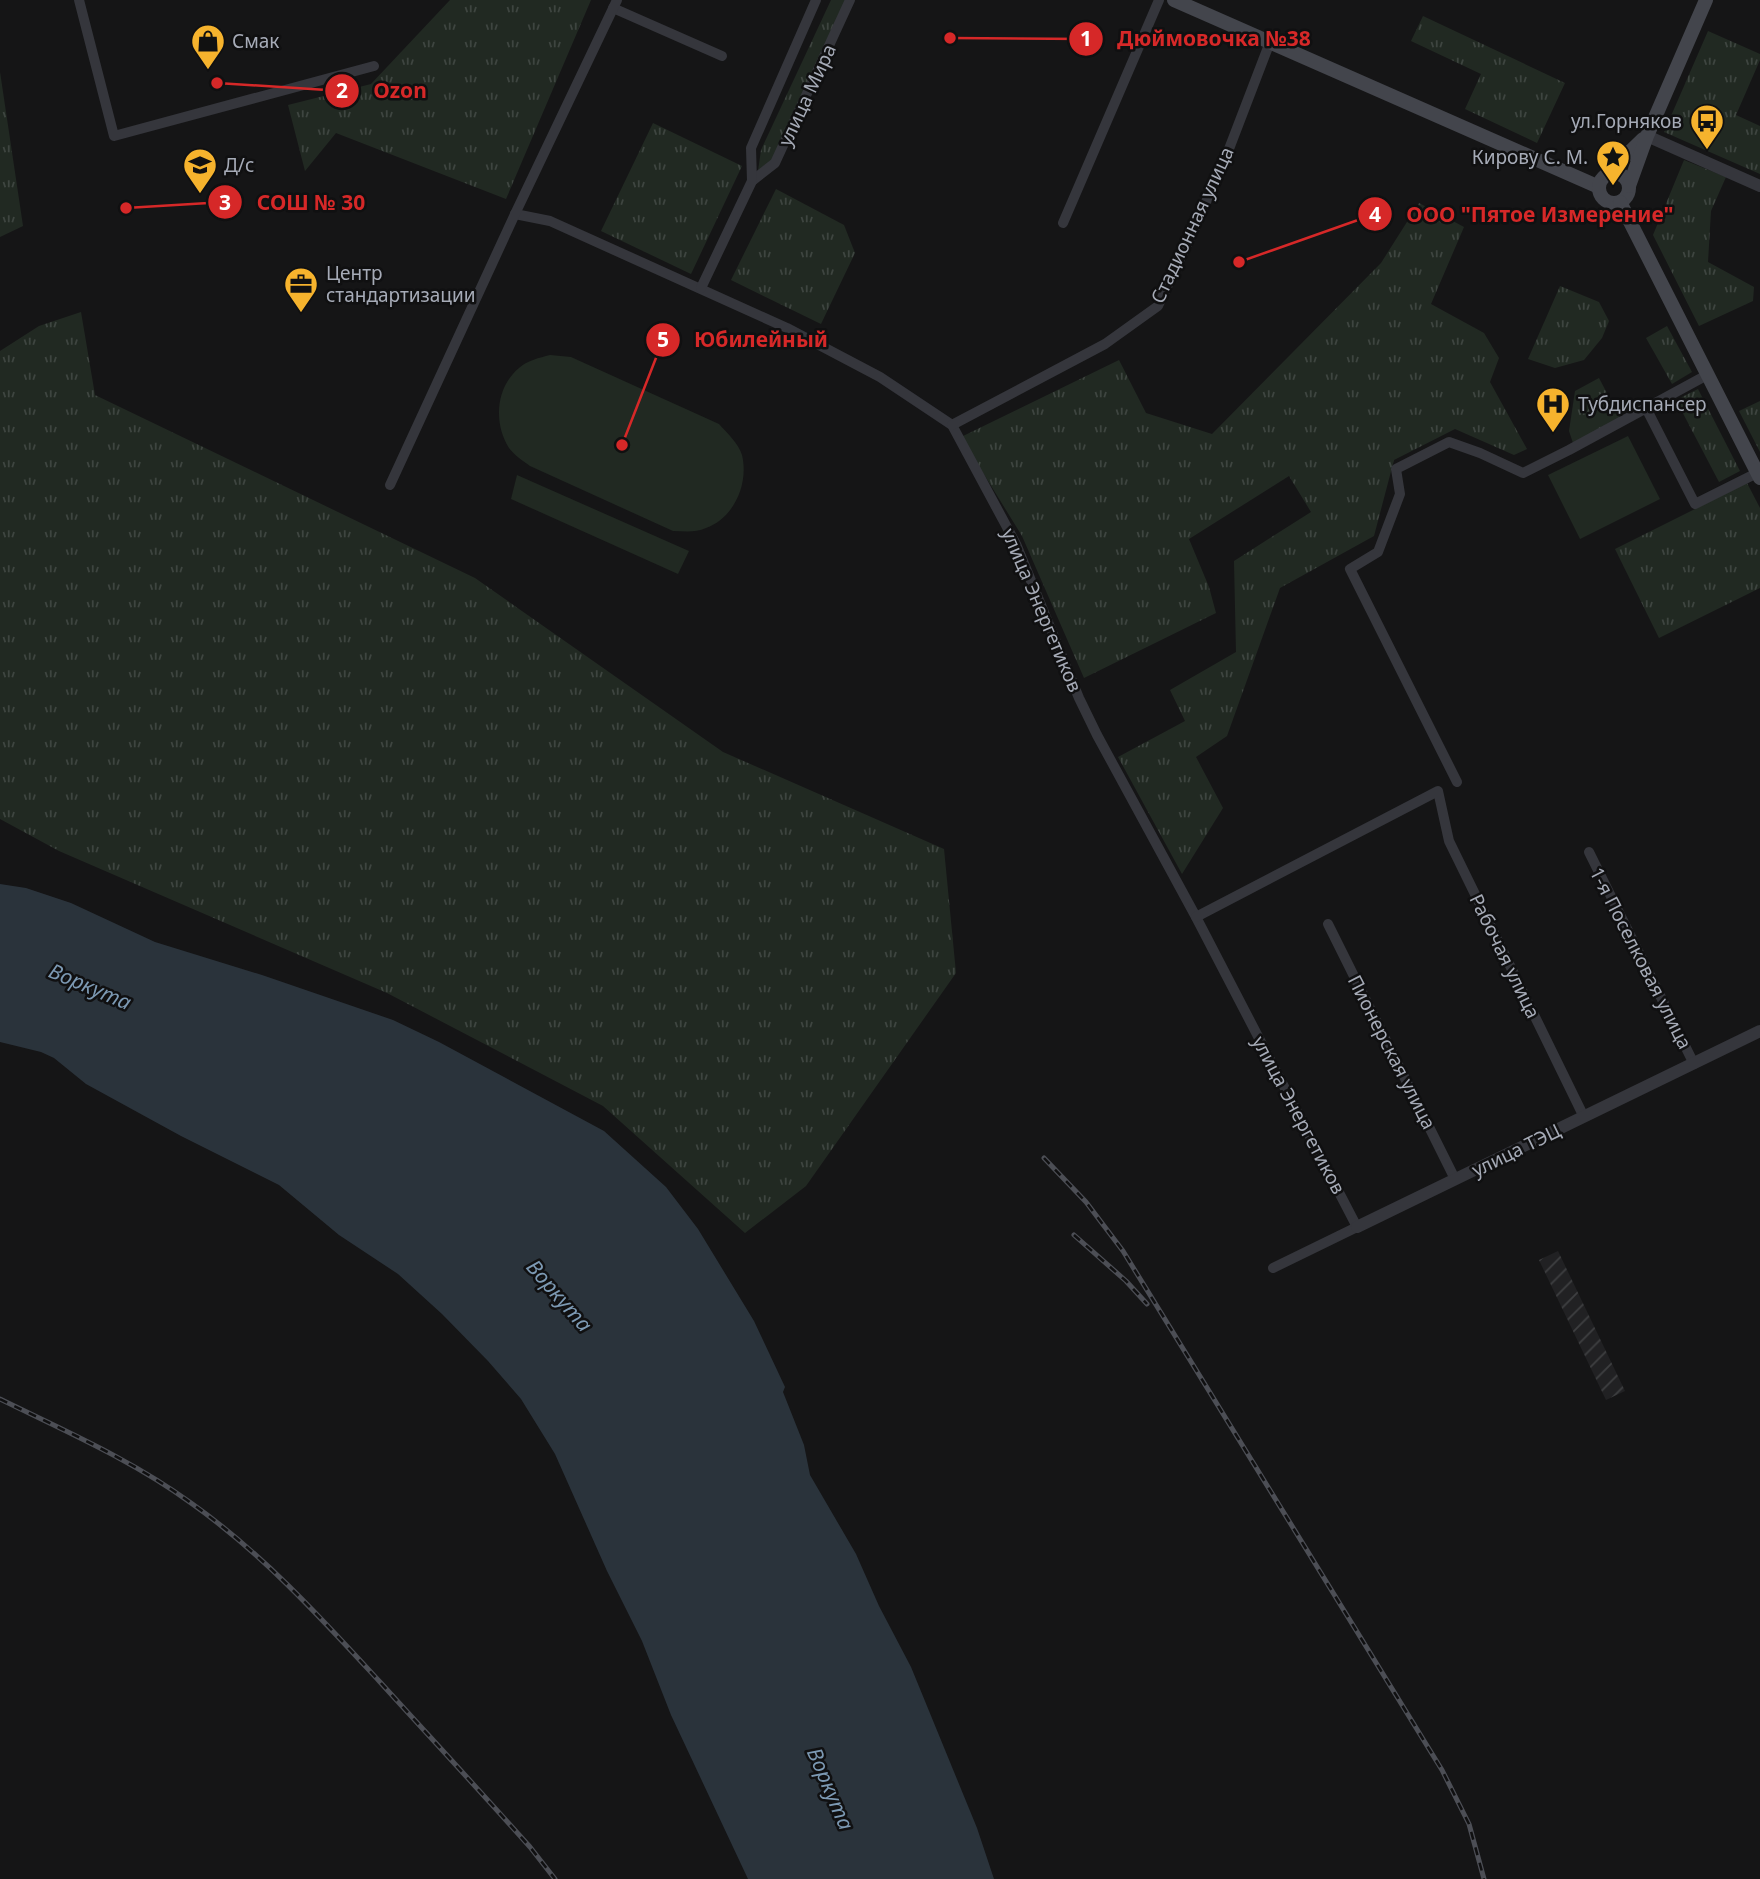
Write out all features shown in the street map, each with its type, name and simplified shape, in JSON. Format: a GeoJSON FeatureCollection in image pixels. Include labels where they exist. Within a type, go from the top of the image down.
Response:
{"type":"FeatureCollection","features":[{"type":"Feature","properties":{"kind":"main road"},"geometry":{"type":"LineString","coordinates":[[1174,0],[1603,181]]}},
{"type":"Feature","properties":{"kind":"main road"},"geometry":{"type":"LineString","coordinates":[[1647,135],[1603,181],[1600,195],[1605,200],[1620,202],[1628,193],[1647,135],[1706,0]]}},
{"type":"Feature","properties":{"kind":"main road"},"geometry":{"type":"LineString","coordinates":[[1603,181],[1618,173],[1629,186]]}},
{"type":"Feature","properties":{"kind":"main road"},"geometry":{"type":"LineString","coordinates":[[1620,202],[1758,476]]}},
{"type":"Feature","properties":{"kind":"street"},"geometry":{"type":"LineString","coordinates":[[79,0],[114,136],[374,66]]}},
{"type":"Feature","properties":{"kind":"street","name":"улица Мира"},"geometry":{"type":"LineString","coordinates":[[752,181],[751,148],[816,0]]}},
{"type":"Feature","properties":{"kind":"street","name":"улица Мира"},"geometry":{"type":"LineString","coordinates":[[701,288],[752,181],[775,163],[850,0]]}},
{"type":"Feature","properties":{"kind":"street"},"geometry":{"type":"LineString","coordinates":[[1063,223],[1159,0]]}},
{"type":"Feature","properties":{"kind":"street"},"geometry":{"type":"LineString","coordinates":[[390,485],[615,4],[722,56]]}},
{"type":"Feature","properties":{"kind":"street","name":"Стадионная улица"},"geometry":{"type":"LineString","coordinates":[[952,425],[1105,344],[1158,306],[1229,149],[1270,42]]}},
{"type":"Feature","properties":{"kind":"street"},"geometry":{"type":"LineString","coordinates":[[1647,135],[1760,186]]}},
{"type":"Feature","properties":{"kind":"street","name":"улица Энергетиков"},"geometry":{"type":"LineString","coordinates":[[515,214],[550,221],[787,328],[880,377],[952,425],[1016,544],[1079,698],[1097,735],[1196,917],[1357,1227]]}},
{"type":"Feature","properties":{"kind":"street"},"geometry":{"type":"LineString","coordinates":[[1457,782],[1350,569],[1378,552],[1400,494],[1396,469],[1449,442],[1523,473],[1707,375]]}},
{"type":"Feature","properties":{"kind":"street"},"geometry":{"type":"LineString","coordinates":[[1646,408],[1695,504],[1758,476]]}},
{"type":"Feature","properties":{"kind":"street","name":"Рабочая улица"},"geometry":{"type":"LineString","coordinates":[[1196,917],[1438,791],[1448,841],[1584,1117]]}},
{"type":"Feature","properties":{"kind":"street","name":"1-я Поселковая улица"},"geometry":{"type":"LineString","coordinates":[[1589,852],[1694,1063]]}},
{"type":"Feature","properties":{"kind":"street","name":"Пионерская улица"},"geometry":{"type":"LineString","coordinates":[[1328,924],[1455,1179]]}},
{"type":"Feature","properties":{"kind":"street","name":"улица ТЭЦ"},"geometry":{"type":"LineString","coordinates":[[1273,1268],[1760,1031]]}},
{"type":"Feature","properties":{"kind":"shaded area"},"geometry":{"type":"Polygon","coordinates":[[[1558,1251],[1625,1391],[1606,1400],[1539,1260],[1558,1251]]]}},
{"type":"Feature","properties":{"kind":"green space"},"geometry":{"type":"Polygon","coordinates":[[[450,0],[591,0],[506,199],[336,133],[305,171],[288,105],[371,84],[450,0]]]}},
{"type":"Feature","properties":{"kind":"green space"},"geometry":{"type":"Polygon","coordinates":[[[831,0],[848,0],[773,162],[757,178],[761,150],[831,0]]]}},
{"type":"Feature","properties":{"kind":"green space"},"geometry":{"type":"Polygon","coordinates":[[[1423,16],[1565,83],[1537,143],[1465,109],[1481,74],[1411,41],[1423,16]]]}},
{"type":"Feature","properties":{"kind":"green space"},"geometry":{"type":"Polygon","coordinates":[[[1708,31],[1760,54],[1760,60],[1736,115],[1760,126],[1760,174],[1664,132],[1708,31]]]}},
{"type":"Feature","properties":{"kind":"green space"},"geometry":{"type":"Polygon","coordinates":[[[0,72],[23,226],[0,237],[0,72]]]}},
{"type":"Feature","properties":{"kind":"green space"},"geometry":{"type":"Polygon","coordinates":[[[653,123],[742,166],[691,274],[601,231],[653,123]]]}},
{"type":"Feature","properties":{"kind":"green space"},"geometry":{"type":"Polygon","coordinates":[[[1684,160],[1726,177],[1711,211],[1708,262],[1754,287],[1753,301],[1699,326],[1653,235],[1684,160]]]}},
{"type":"Feature","properties":{"kind":"green space"},"geometry":{"type":"Polygon","coordinates":[[[776,189],[844,225],[855,253],[821,324],[731,280],[776,189]]]}},
{"type":"Feature","properties":{"kind":"green space"},"geometry":{"type":"Polygon","coordinates":[[[1419,203],[1464,227],[1431,304],[1484,333],[1499,358],[1490,382],[1527,449],[1514,455],[1455,429],[1394,460],[1374,536],[1280,588],[1227,736],[1196,757],[1223,808],[1182,874],[1118,757],[1185,721],[1170,690],[1236,652],[1234,561],[1311,512],[1289,476],[1189,539],[1209,587],[1216,613],[1084,678],[1022,536],[961,437],[1119,360],[1146,413],[1212,434],[1381,263],[1419,203]]]}},
{"type":"Feature","properties":{"kind":"green space"},"geometry":{"type":"Polygon","coordinates":[[[1560,286],[1599,302],[1609,321],[1602,338],[1584,360],[1555,368],[1528,359],[1560,286]]]}},
{"type":"Feature","properties":{"kind":"green space"},"geometry":{"type":"Polygon","coordinates":[[[81,312],[95,395],[475,578],[723,752],[944,849],[956,973],[806,1186],[745,1233],[603,1106],[387,993],[59,851],[0,819],[0,351],[39,326],[81,312]]]}},
{"type":"Feature","properties":{"kind":"green space"},"geometry":{"type":"Polygon","coordinates":[[[1667,326],[1692,372],[1672,384],[1646,338],[1667,326]]]}},
{"type":"Feature","properties":{"kind":"green space"},"geometry":{"type":"Polygon","coordinates":[[[550,355],[571,357],[719,424],[738,447],[744,466],[741,488],[732,508],[716,523],[702,530],[673,531],[530,466],[513,453],[504,438],[499,417],[505,385],[519,368],[530,361],[550,355]]]}},
{"type":"Feature","properties":{"kind":"green space"},"geometry":{"type":"Polygon","coordinates":[[[1599,378],[1620,418],[1573,443],[1569,431],[1575,391],[1599,378]]]}},
{"type":"Feature","properties":{"kind":"green space"},"geometry":{"type":"Polygon","coordinates":[[[1698,389],[1740,471],[1719,482],[1676,400],[1698,389]]]}},
{"type":"Feature","properties":{"kind":"green space"},"geometry":{"type":"Polygon","coordinates":[[[1760,401],[1760,452],[1739,411],[1760,401]]]}},
{"type":"Feature","properties":{"kind":"green space"},"geometry":{"type":"Polygon","coordinates":[[[1628,436],[1660,499],[1580,539],[1548,475],[1628,436]]]}},
{"type":"Feature","properties":{"kind":"green space"},"geometry":{"type":"Polygon","coordinates":[[[517,475],[689,551],[678,574],[511,499],[517,475]]]}},
{"type":"Feature","properties":{"kind":"green space"},"geometry":{"type":"Polygon","coordinates":[[[1747,483],[1760,508],[1760,588],[1659,638],[1615,549],[1747,483]]]}},
{"type":"Feature","properties":{"kind":"water","name":"Воркута"},"geometry":{"type":"Polygon","coordinates":[[[0,884],[26,888],[71,903],[155,942],[393,1020],[604,1131],[666,1187],[698,1229],[754,1321],[785,1387],[783,1392],[804,1445],[810,1475],[856,1554],[911,1667],[977,1828],[994,1879],[748,1879],[671,1715],[642,1641],[607,1571],[555,1454],[521,1399],[442,1314],[398,1274],[339,1235],[279,1185],[86,1084],[54,1058],[0,1042],[0,884]]]}},
{"type":"Feature","properties":{"kind":"railway"},"geometry":{"type":"LineString","coordinates":[[1044,1158],[1086,1202],[1123,1251],[1442,1770],[1469,1824],[1484,1879]]}},
{"type":"Feature","properties":{"kind":"railway"},"geometry":{"type":"LineString","coordinates":[[1074,1235],[1126,1281],[1147,1304]]}},
{"type":"Feature","properties":{"kind":"railway"},"geometry":{"type":"LineString","coordinates":[[0,1399],[98,1447],[169,1487],[242,1543],[290,1587],[358,1658],[530,1847],[555,1879]]}},
{"type":"Feature","properties":{"kind":"place","name":"Дюймовочка №38"},"geometry":{"type":"Point","coordinates":[950,38]}},
{"type":"Feature","properties":{"kind":"place","name":"Смак"},"geometry":{"type":"Point","coordinates":[208,71]}},
{"type":"Feature","properties":{"kind":"place","name":"Ozon"},"geometry":{"type":"Point","coordinates":[217,83]}},
{"type":"Feature","properties":{"kind":"place","name":"ул.Горняков"},"geometry":{"type":"Point","coordinates":[1707,151]}},
{"type":"Feature","properties":{"kind":"place","name":"Кирову С. М."},"geometry":{"type":"Point","coordinates":[1613,187]}},
{"type":"Feature","properties":{"kind":"place","name":"Д/с"},"geometry":{"type":"Point","coordinates":[200,195]}},
{"type":"Feature","properties":{"kind":"place","name":"СОШ № 30"},"geometry":{"type":"Point","coordinates":[126,208]}},
{"type":"Feature","properties":{"kind":"place","name":"ООО \"Пятое Измерение\""},"geometry":{"type":"Point","coordinates":[1239,262]}},
{"type":"Feature","properties":{"kind":"place","name":"Центр стандартизации"},"geometry":{"type":"Point","coordinates":[301,314]}},
{"type":"Feature","properties":{"kind":"place","name":"Тубдиспансер"},"geometry":{"type":"Point","coordinates":[1553,434]}},
{"type":"Feature","properties":{"kind":"place","name":"Юбилейный"},"geometry":{"type":"Point","coordinates":[622,445]}}]}
